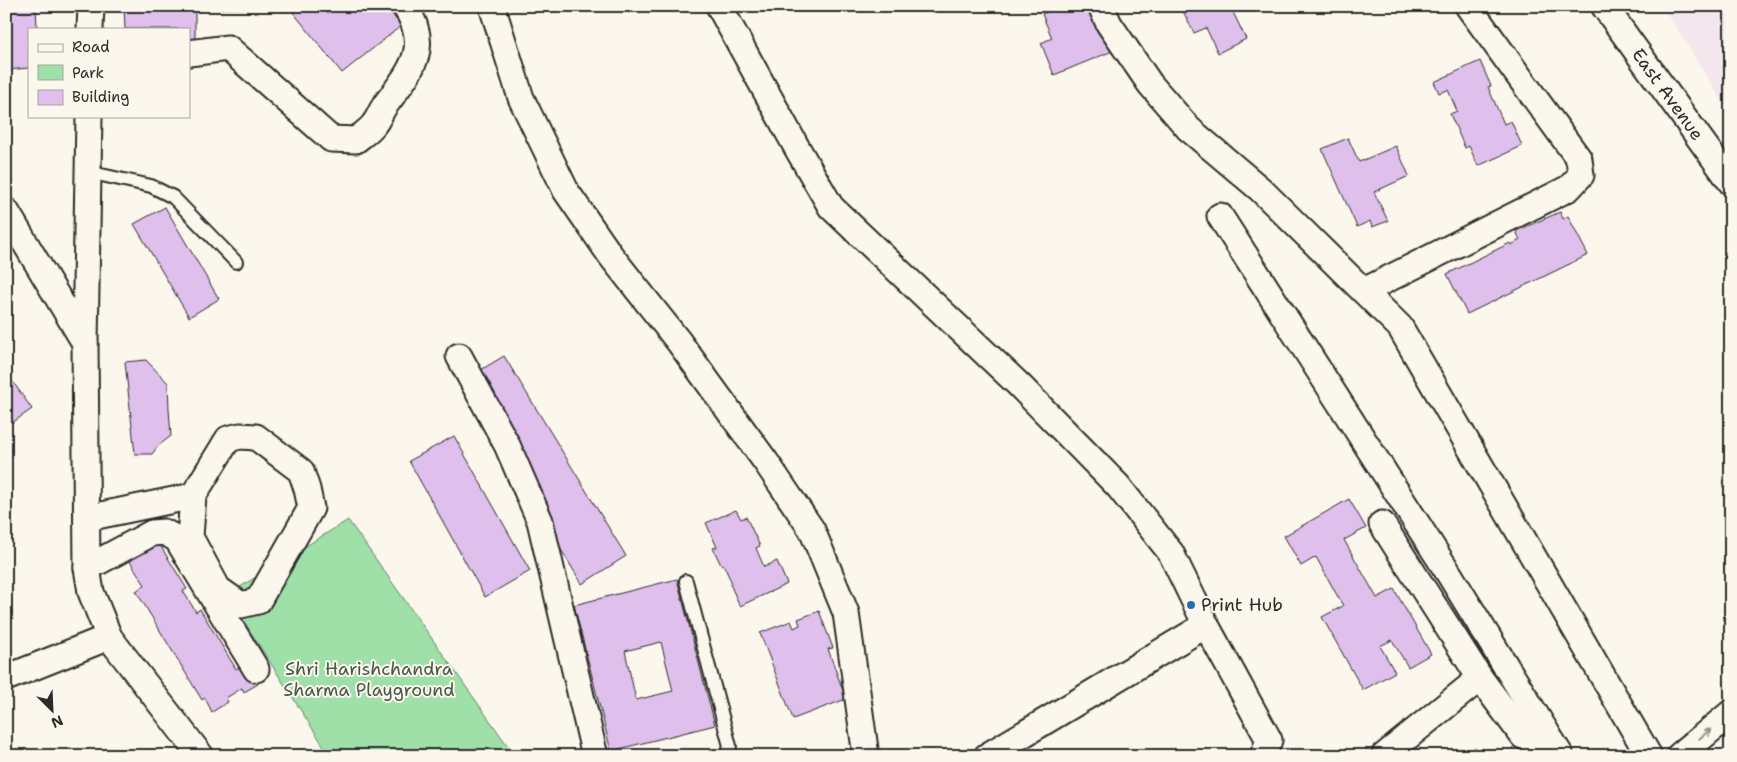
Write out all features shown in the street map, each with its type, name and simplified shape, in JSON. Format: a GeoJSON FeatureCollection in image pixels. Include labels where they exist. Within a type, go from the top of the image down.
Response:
{"type":"FeatureCollection","features":[{"type":"Feature","properties":{"kind":"street"},"geometry":{"type":"LineString","coordinates":[[90,6],[90,28]]}},
{"type":"Feature","properties":{"kind":"street"},"geometry":{"type":"LineString","coordinates":[[190,53],[228,48],[331,139],[356,140],[374,124],[381,111],[410,71],[417,55],[417,33],[405,6]]}},
{"type":"Feature","properties":{"kind":"street"},"geometry":{"type":"LineString","coordinates":[[492,6],[521,98],[566,191],[611,256],[679,342],[812,530],[846,613],[866,756]]}},
{"type":"Feature","properties":{"kind":"street"},"geometry":{"type":"LineString","coordinates":[[719,6],[831,207],[1018,384],[1118,486],[1170,553],[1206,625],[1269,740],[1263,756]]}},
{"type":"Feature","properties":{"kind":"street"},"geometry":{"type":"LineString","coordinates":[[1101,6],[1109,24],[1150,84],[1189,129],[1260,189],[1400,327],[1649,756]]}},
{"type":"Feature","properties":{"kind":"street"},"geometry":{"type":"LineString","coordinates":[[1364,291],[1569,188],[1581,175],[1579,159],[1468,6]]}},
{"type":"Feature","properties":{"kind":"street","name":"East Avenue"},"geometry":{"type":"LineString","coordinates":[[1604,6],[1731,182]]}},
{"type":"Feature","properties":{"kind":"street"},"geometry":{"type":"LineString","coordinates":[[89,118],[85,343],[87,568],[91,592],[109,637],[201,756]]}},
{"type":"Feature","properties":{"kind":"street"},"geometry":{"type":"LineString","coordinates":[[6,211],[85,343]]}},
{"type":"Feature","properties":{"kind":"street"},"geometry":{"type":"LineString","coordinates":[[1220,216],[1448,572],[1560,754]]}},
{"type":"Feature","properties":{"kind":"street"},"geometry":{"type":"LineString","coordinates":[[459,356],[507,445],[540,521],[595,756]]}},
{"type":"Feature","properties":{"kind":"street"},"geometry":{"type":"LineString","coordinates":[[87,518],[193,496],[228,439],[240,436],[256,437],[301,471],[311,508],[258,601],[241,605],[218,589],[190,537],[193,496]]}},
{"type":"Feature","properties":{"kind":"street"},"geometry":{"type":"LineString","coordinates":[[1382,524],[1480,678],[1523,736],[1560,754]]}},
{"type":"Feature","properties":{"kind":"street"},"geometry":{"type":"LineString","coordinates":[[87,568],[152,533],[164,532],[177,539],[256,668]]}},
{"type":"Feature","properties":{"kind":"street"},"geometry":{"type":"LineString","coordinates":[[987,756],[1206,625]]}},
{"type":"Feature","properties":{"kind":"street"},"geometry":{"type":"LineString","coordinates":[[6,678],[109,637]]}},
{"type":"Feature","properties":{"kind":"street"},"geometry":{"type":"LineString","coordinates":[[1384,756],[1480,678]]}},
{"type":"Feature","properties":{"kind":"street"},"geometry":{"type":"LineString","coordinates":[[1679,756],[1731,713]]}},
{"type":"Feature","properties":{"kind":"lane"},"geometry":{"type":"LineString","coordinates":[[88,172],[151,186],[173,197],[236,262]]}},
{"type":"Feature","properties":{"kind":"lane"},"geometry":{"type":"LineString","coordinates":[[686,581],[730,746],[725,756]]}},
{"type":"Feature","properties":{"kind":"shaded area"},"geometry":{"type":"Polygon","coordinates":[[[1662,6],[1731,6],[1731,115],[1672,21],[1662,6]]]}},
{"type":"Feature","properties":{"kind":"green space","name":"Shri Harishchandra Sharma Playground"},"geometry":{"type":"Polygon","coordinates":[[[348,520],[515,756],[330,756],[227,595],[348,520]]]}},
{"type":"Feature","properties":{"kind":"building"},"geometry":{"type":"Polygon","coordinates":[[[6,6],[36,6],[37,28],[28,28],[28,68],[6,70],[6,6]]]}},
{"type":"Feature","properties":{"kind":"building"},"geometry":{"type":"Polygon","coordinates":[[[124,6],[258,6],[258,8],[195,9],[195,39],[190,40],[190,28],[125,28],[124,6]]]}},
{"type":"Feature","properties":{"kind":"building"},"geometry":{"type":"Polygon","coordinates":[[[288,6],[386,6],[401,26],[342,73],[288,6]]]}},
{"type":"Feature","properties":{"kind":"building"},"geometry":{"type":"Polygon","coordinates":[[[1062,6],[1097,6],[1115,50],[1054,75],[1041,43],[1052,38],[1042,14],[1062,6]]]}},
{"type":"Feature","properties":{"kind":"building"},"geometry":{"type":"Polygon","coordinates":[[[1189,6],[1235,6],[1231,8],[1246,39],[1218,53],[1206,28],[1194,33],[1183,11],[1189,8],[1189,6]]]}},
{"type":"Feature","properties":{"kind":"building"},"geometry":{"type":"Polygon","coordinates":[[[1480,61],[1491,86],[1488,87],[1504,124],[1511,121],[1522,146],[1478,166],[1469,146],[1465,148],[1450,114],[1457,111],[1448,90],[1439,93],[1434,82],[1480,61]]]}},
{"type":"Feature","properties":{"kind":"building"},"geometry":{"type":"Polygon","coordinates":[[[1348,138],[1359,162],[1396,146],[1409,176],[1374,192],[1388,221],[1372,227],[1370,221],[1357,227],[1322,149],[1348,138]]]}},
{"type":"Feature","properties":{"kind":"building"},"geometry":{"type":"Polygon","coordinates":[[[165,207],[219,299],[189,317],[134,224],[165,207]]]}},
{"type":"Feature","properties":{"kind":"building"},"geometry":{"type":"Polygon","coordinates":[[[1560,212],[1563,219],[1568,216],[1588,255],[1467,314],[1447,274],[1510,243],[1511,245],[1520,240],[1516,231],[1560,212]]]}},
{"type":"Feature","properties":{"kind":"building"},"geometry":{"type":"Polygon","coordinates":[[[504,356],[626,556],[582,584],[459,383],[504,356]]]}},
{"type":"Feature","properties":{"kind":"building"},"geometry":{"type":"Polygon","coordinates":[[[146,360],[168,383],[171,436],[158,446],[152,454],[135,454],[125,362],[146,360]]]}},
{"type":"Feature","properties":{"kind":"building"},"geometry":{"type":"Polygon","coordinates":[[[6,372],[32,409],[6,427],[6,372]]]}},
{"type":"Feature","properties":{"kind":"building"},"geometry":{"type":"Polygon","coordinates":[[[454,436],[530,571],[485,597],[409,461],[454,436]]]}},
{"type":"Feature","properties":{"kind":"building"},"geometry":{"type":"Polygon","coordinates":[[[1349,499],[1366,528],[1344,540],[1377,598],[1394,589],[1431,654],[1408,667],[1392,640],[1380,646],[1395,672],[1363,690],[1322,617],[1343,606],[1316,557],[1301,566],[1284,536],[1349,499]]]}},
{"type":"Feature","properties":{"kind":"building"},"geometry":{"type":"Polygon","coordinates":[[[736,510],[741,519],[746,517],[760,546],[756,548],[764,567],[777,561],[787,584],[740,606],[730,584],[732,583],[713,548],[717,547],[706,523],[736,510]]]}},
{"type":"Feature","properties":{"kind":"building"},"geometry":{"type":"Polygon","coordinates":[[[158,542],[187,589],[183,591],[196,612],[200,609],[236,669],[245,663],[258,684],[244,692],[242,688],[226,698],[228,702],[212,712],[205,698],[202,700],[136,591],[145,585],[129,560],[158,542]]]}},
{"type":"Feature","properties":{"kind":"building"},"geometry":{"type":"Polygon","coordinates":[[[677,579],[715,725],[611,751],[574,605],[677,579]],[[661,642],[625,651],[636,700],[673,691],[661,642]]]}},
{"type":"Feature","properties":{"kind":"building"},"geometry":{"type":"Polygon","coordinates":[[[819,611],[833,648],[828,649],[846,699],[793,719],[760,633],[791,621],[794,628],[800,625],[798,619],[819,611]]]}},
{"type":"Feature","properties":{"kind":"building"},"geometry":{"type":"Polygon","coordinates":[[[1475,747],[1482,756],[1463,756],[1475,747]]]}},
{"type":"Feature","properties":{"kind":"place","name":"Print Hub"},"geometry":{"type":"Point","coordinates":[1191,605]}}]}
